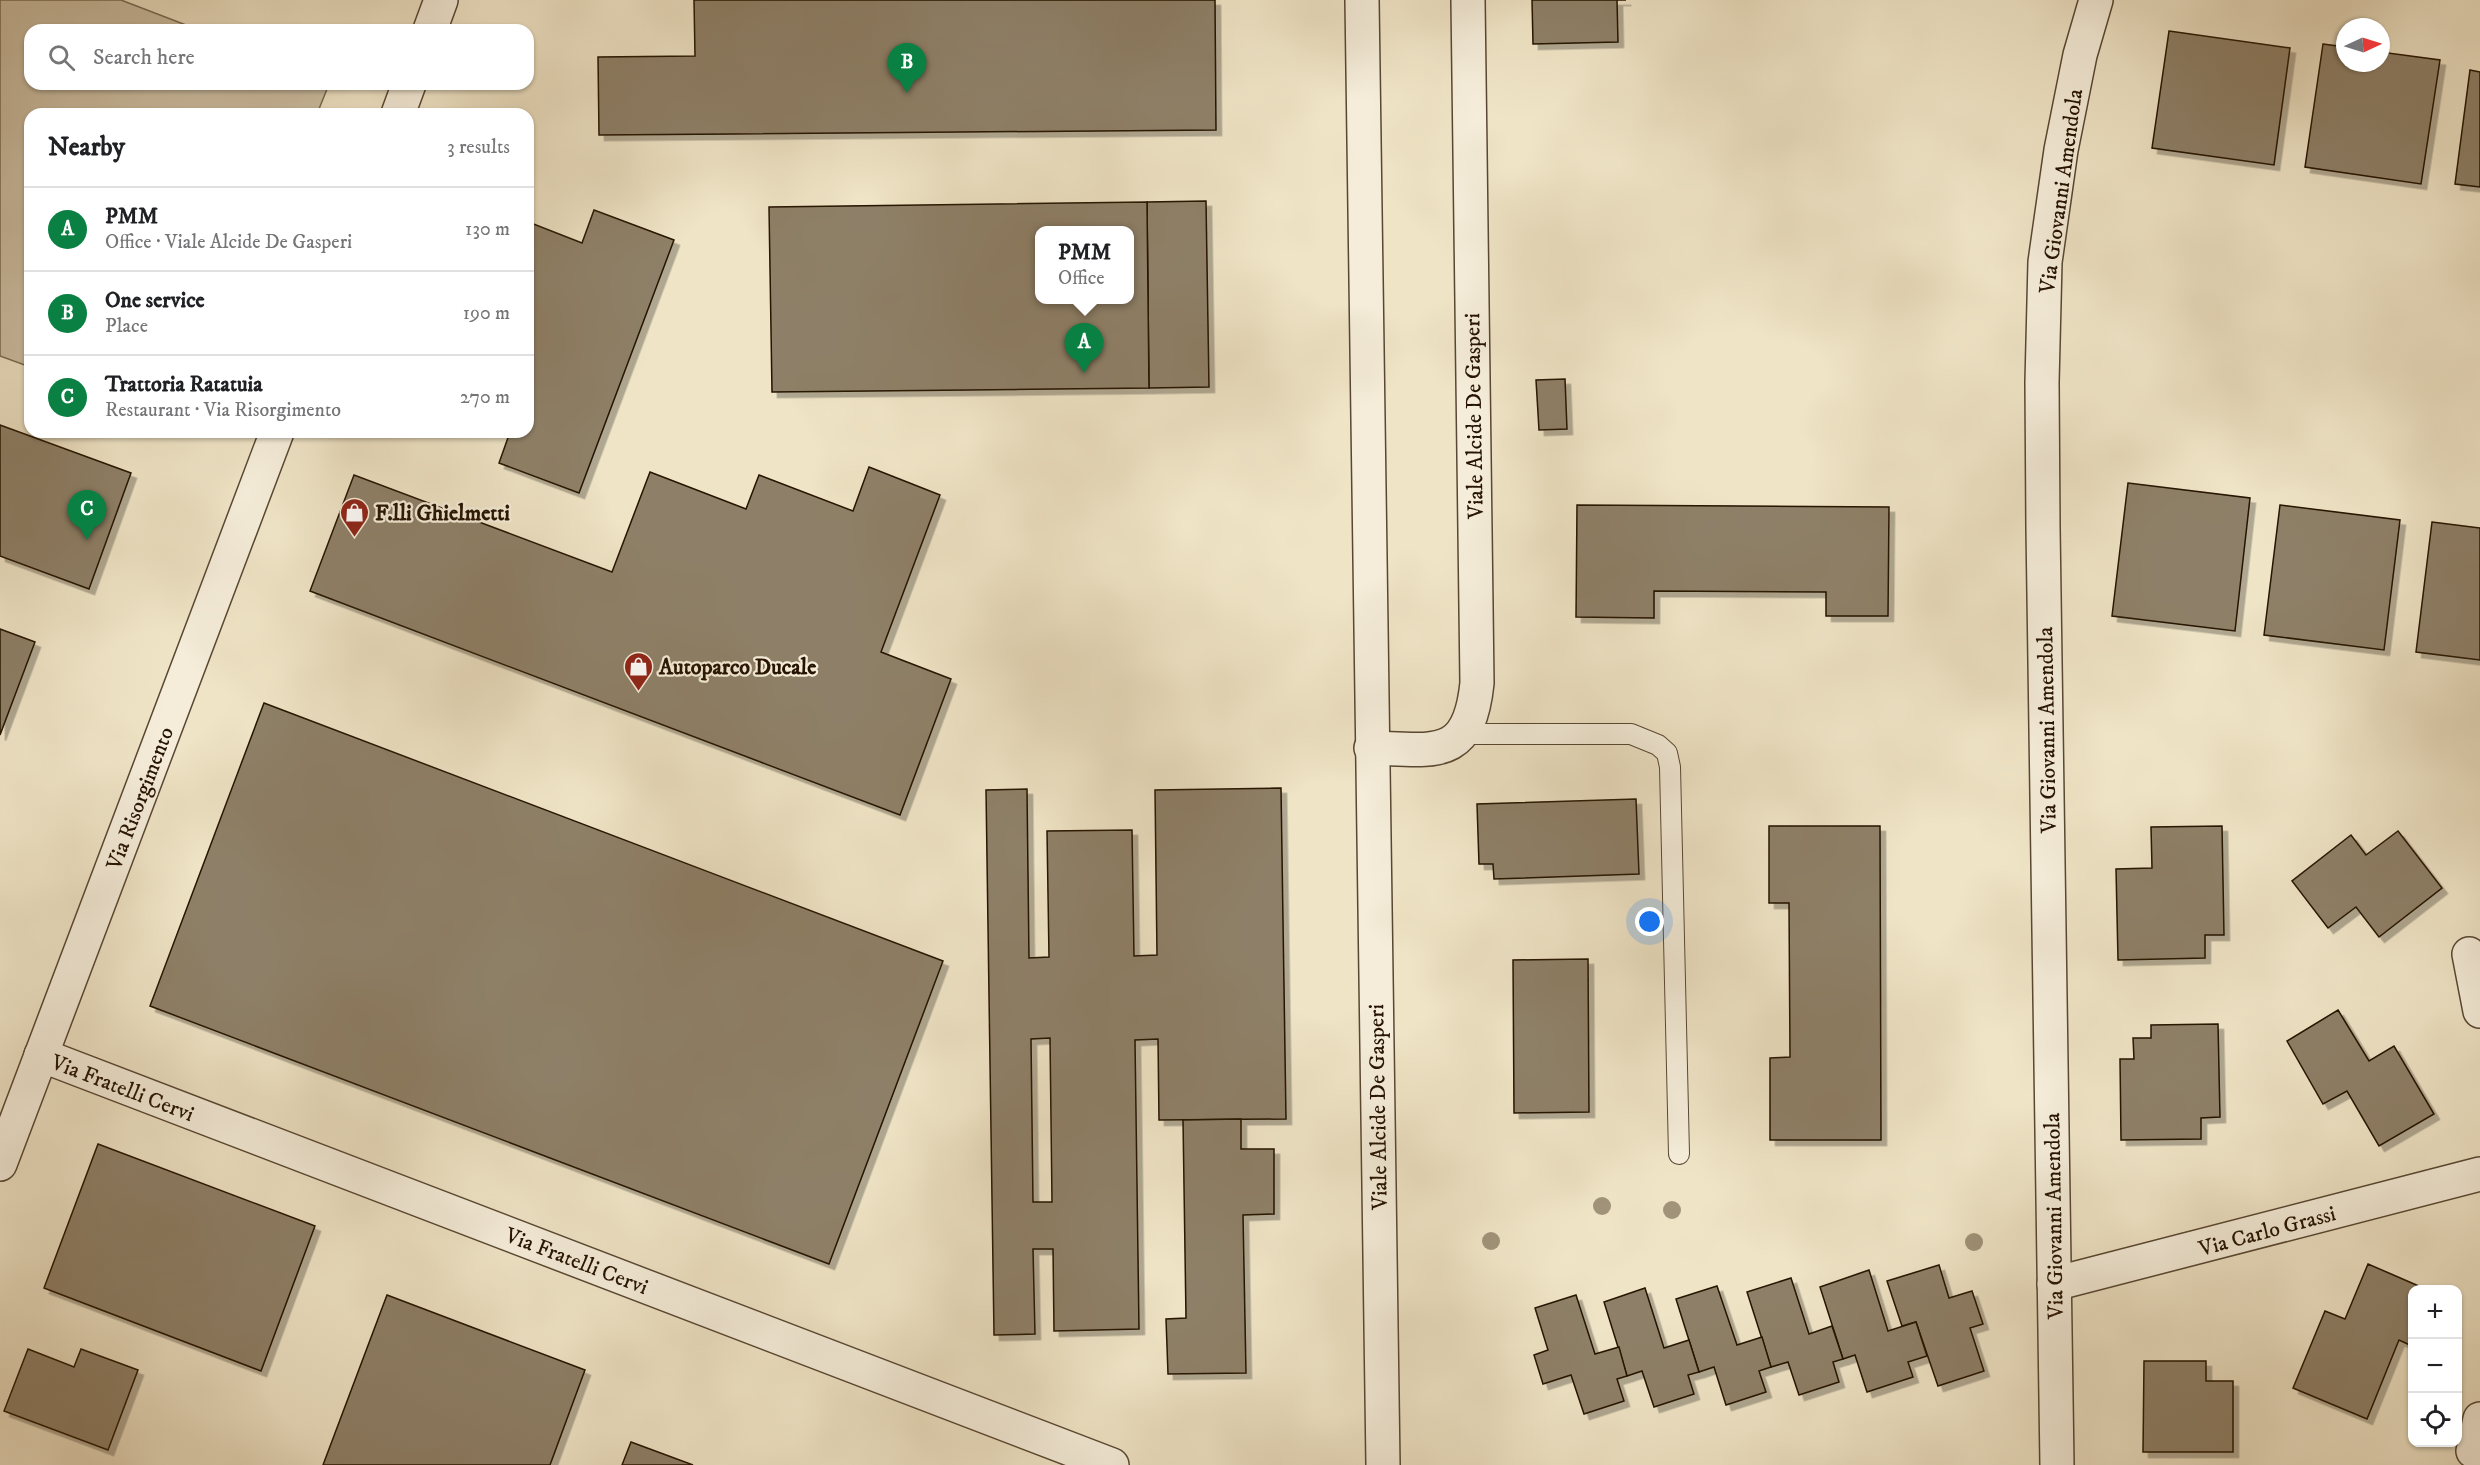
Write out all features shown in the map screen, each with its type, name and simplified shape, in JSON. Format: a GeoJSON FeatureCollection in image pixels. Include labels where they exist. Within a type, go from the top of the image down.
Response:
{"type":"FeatureCollection","features":[{"type":"Feature","properties":{"kind":"street"},"geometry":{"type":"LineString","coordinates":[[432,24],[441,0]]}},
{"type":"Feature","properties":{"kind":"street","name":"Viale Alcide De Gasperi"},"geometry":{"type":"LineString","coordinates":[[1362,0],[1383,1465]]}},
{"type":"Feature","properties":{"kind":"street","name":"Viale Alcide De Gasperi"},"geometry":{"type":"LineString","coordinates":[[1462,734],[1474,707],[1477,683],[1468,0]]}},
{"type":"Feature","properties":{"kind":"street","name":"Via Giovanni Amendola"},"geometry":{"type":"LineString","coordinates":[[2057,1465],[2043,516],[2042,382],[2045,262],[2061,150],[2080,55],[2096,0]]}},
{"type":"Feature","properties":{"kind":"street"},"geometry":{"type":"LineString","coordinates":[[400,108],[407,90]]}},
{"type":"Feature","properties":{"kind":"street","name":"Via Risorgimento"},"geometry":{"type":"LineString","coordinates":[[0,1164],[276,438]]}},
{"type":"Feature","properties":{"kind":"street"},"geometry":{"type":"LineString","coordinates":[[1371,748],[1435,750],[1448,745],[1462,734]]}},
{"type":"Feature","properties":{"kind":"street"},"geometry":{"type":"LineString","coordinates":[[2469,954],[2480,1011]]}},
{"type":"Feature","properties":{"kind":"street","name":"Via Fratelli Cervi"},"geometry":{"type":"LineString","coordinates":[[41,1055],[1112,1465]]}},
{"type":"Feature","properties":{"kind":"street","name":"Via Carlo Grassi"},"geometry":{"type":"LineString","coordinates":[[2054,1284],[2480,1174]]}},
{"type":"Feature","properties":{"kind":"street"},"geometry":{"type":"LineString","coordinates":[[2473,1451],[2480,1419]]}},
{"type":"Feature","properties":{"kind":"lane"},"geometry":{"type":"LineString","coordinates":[[1462,734],[1631,734],[1658,745],[1667,753],[1670,767],[1679,1154]]}},
{"type":"Feature","properties":{"kind":"shaded area"},"geometry":{"type":"Polygon","coordinates":[[[0,0],[121,0],[183,24],[24,24],[24,90],[327,90],[319,108],[24,108],[24,365],[0,356],[0,0]]]}},
{"type":"Feature","properties":{"kind":"building"},"geometry":{"type":"Polygon","coordinates":[[[694,0],[1215,0],[1216,130],[599,135],[598,57],[695,56],[694,0]]]}},
{"type":"Feature","properties":{"kind":"building"},"geometry":{"type":"Polygon","coordinates":[[[1532,0],[1617,0],[1618,42],[1533,44],[1532,0]]]}},
{"type":"Feature","properties":{"kind":"building"},"geometry":{"type":"Polygon","coordinates":[[[2169,31],[2290,48],[2274,165],[2152,148],[2169,31]]]}},
{"type":"Feature","properties":{"kind":"building"},"geometry":{"type":"Polygon","coordinates":[[[2323,44],[2336,46],[2336,72],[2390,72],[2390,53],[2440,60],[2421,184],[2305,167],[2323,44]]]}},
{"type":"Feature","properties":{"kind":"building"},"geometry":{"type":"Polygon","coordinates":[[[2470,70],[2480,72],[2480,187],[2455,184],[2470,70]]]}},
{"type":"Feature","properties":{"kind":"building"},"geometry":{"type":"Polygon","coordinates":[[[1206,201],[1209,387],[1149,388],[1147,202],[1206,201]]]}},
{"type":"Feature","properties":{"kind":"building"},"geometry":{"type":"Polygon","coordinates":[[[1147,202],[1149,388],[772,392],[769,207],[1147,202]]]}},
{"type":"Feature","properties":{"kind":"building"},"geometry":{"type":"Polygon","coordinates":[[[594,210],[674,240],[579,493],[499,463],[508,438],[534,438],[534,224],[582,243],[594,210]]]}},
{"type":"Feature","properties":{"kind":"building"},"geometry":{"type":"Polygon","coordinates":[[[1565,379],[1567,429],[1539,430],[1536,380],[1565,379]]]}},
{"type":"Feature","properties":{"kind":"building"},"geometry":{"type":"Polygon","coordinates":[[[0,425],[24,434],[24,438],[35,438],[131,473],[89,589],[0,556],[0,425]]]}},
{"type":"Feature","properties":{"kind":"building"},"geometry":{"type":"Polygon","coordinates":[[[869,467],[940,495],[881,652],[951,679],[900,815],[310,591],[354,475],[612,572],[650,472],[746,509],[759,475],[853,511],[869,467]]]}},
{"type":"Feature","properties":{"kind":"building"},"geometry":{"type":"Polygon","coordinates":[[[2128,483],[2250,498],[2235,631],[2112,616],[2128,483]]]}},
{"type":"Feature","properties":{"kind":"building"},"geometry":{"type":"Polygon","coordinates":[[[1577,505],[1889,507],[1888,616],[1826,616],[1826,592],[1654,591],[1654,618],[1576,617],[1577,505]]]}},
{"type":"Feature","properties":{"kind":"building"},"geometry":{"type":"Polygon","coordinates":[[[2280,505],[2400,520],[2384,650],[2264,635],[2280,505]]]}},
{"type":"Feature","properties":{"kind":"building"},"geometry":{"type":"Polygon","coordinates":[[[2432,522],[2480,528],[2480,660],[2416,652],[2432,522]]]}},
{"type":"Feature","properties":{"kind":"building"},"geometry":{"type":"Polygon","coordinates":[[[0,629],[35,642],[0,735],[0,629]]]}},
{"type":"Feature","properties":{"kind":"building"},"geometry":{"type":"Polygon","coordinates":[[[264,703],[943,961],[829,1264],[150,1006],[264,703]]]}},
{"type":"Feature","properties":{"kind":"building"},"geometry":{"type":"Polygon","coordinates":[[[1281,788],[1286,1119],[1159,1120],[1158,1039],[1135,1040],[1139,1329],[1054,1331],[1053,1249],[1033,1249],[1035,1334],[994,1335],[986,790],[1027,789],[1029,958],[1049,957],[1047,831],[1132,830],[1134,956],[1157,955],[1155,790],[1281,788]],[[1050,1038],[1031,1039],[1033,1202],[1052,1202],[1050,1038]]]}},
{"type":"Feature","properties":{"kind":"building"},"geometry":{"type":"Polygon","coordinates":[[[1636,799],[1639,874],[1494,879],[1493,864],[1479,864],[1477,804],[1636,799]]]}},
{"type":"Feature","properties":{"kind":"building"},"geometry":{"type":"Polygon","coordinates":[[[1769,826],[1880,826],[1881,1140],[1770,1140],[1770,1058],[1790,1057],[1789,903],[1769,903],[1769,826]]]}},
{"type":"Feature","properties":{"kind":"building"},"geometry":{"type":"Polygon","coordinates":[[[2222,826],[2224,935],[2205,935],[2205,958],[2118,960],[2116,869],[2152,868],[2151,827],[2222,826]]]}},
{"type":"Feature","properties":{"kind":"building"},"geometry":{"type":"Polygon","coordinates":[[[2398,831],[2442,888],[2379,937],[2356,907],[2328,928],[2292,881],[2351,835],[2366,855],[2398,831]]]}},
{"type":"Feature","properties":{"kind":"building"},"geometry":{"type":"Polygon","coordinates":[[[1588,959],[1589,1112],[1514,1113],[1513,960],[1588,959]]]}},
{"type":"Feature","properties":{"kind":"building"},"geometry":{"type":"Polygon","coordinates":[[[2338,1010],[2369,1061],[2394,1046],[2434,1114],[2379,1146],[2347,1091],[2323,1104],[2287,1041],[2338,1010]]]}},
{"type":"Feature","properties":{"kind":"building"},"geometry":{"type":"Polygon","coordinates":[[[2218,1024],[2220,1117],[2201,1118],[2201,1139],[2121,1140],[2120,1059],[2134,1059],[2133,1038],[2151,1038],[2151,1025],[2218,1024]]]}},
{"type":"Feature","properties":{"kind":"building"},"geometry":{"type":"Polygon","coordinates":[[[1241,1119],[1241,1149],[1274,1149],[1274,1214],[1243,1215],[1246,1373],[1168,1374],[1166,1319],[1186,1318],[1183,1120],[1241,1119]]]}},
{"type":"Feature","properties":{"kind":"building"},"geometry":{"type":"Polygon","coordinates":[[[98,1144],[315,1226],[261,1371],[44,1288],[98,1144]]]}},
{"type":"Feature","properties":{"kind":"building"},"geometry":{"type":"Polygon","coordinates":[[[2368,1264],[2416,1285],[2408,1285],[2408,1344],[2399,1340],[2367,1419],[2293,1388],[2325,1311],[2345,1319],[2368,1264]]]}},
{"type":"Feature","properties":{"kind":"building"},"geometry":{"type":"Polygon","coordinates":[[[1939,1265],[1949,1298],[1972,1291],[1983,1324],[1970,1328],[1984,1371],[1938,1386],[1916,1322],[1902,1326],[1887,1281],[1939,1265]]]}},
{"type":"Feature","properties":{"kind":"building"},"geometry":{"type":"Polygon","coordinates":[[[1869,1270],[1888,1331],[1916,1322],[1927,1356],[1908,1362],[1913,1377],[1867,1392],[1855,1355],[1843,1359],[1820,1287],[1869,1270]]]}},
{"type":"Feature","properties":{"kind":"building"},"geometry":{"type":"Polygon","coordinates":[[[1791,1278],[1809,1334],[1832,1326],[1843,1359],[1833,1362],[1839,1382],[1799,1395],[1788,1362],[1771,1367],[1747,1292],[1791,1278]]]}},
{"type":"Feature","properties":{"kind":"building"},"geometry":{"type":"Polygon","coordinates":[[[1717,1286],[1737,1345],[1762,1337],[1771,1367],[1759,1371],[1766,1392],[1726,1405],[1714,1367],[1699,1372],[1676,1299],[1717,1286]]]}},
{"type":"Feature","properties":{"kind":"building"},"geometry":{"type":"Polygon","coordinates":[[[1645,1288],[1664,1348],[1689,1340],[1699,1372],[1688,1375],[1694,1394],[1654,1407],[1642,1371],[1627,1376],[1604,1302],[1645,1288]]]}},
{"type":"Feature","properties":{"kind":"building"},"geometry":{"type":"Polygon","coordinates":[[[387,1295],[585,1370],[550,1465],[323,1465],[387,1295]]]}},
{"type":"Feature","properties":{"kind":"building"},"geometry":{"type":"Polygon","coordinates":[[[1576,1295],[1595,1354],[1619,1347],[1627,1376],[1617,1379],[1624,1401],[1584,1414],[1571,1375],[1543,1384],[1534,1355],[1548,1350],[1535,1308],[1576,1295]]]}},
{"type":"Feature","properties":{"kind":"building"},"geometry":{"type":"Polygon","coordinates":[[[28,1349],[74,1367],[81,1349],[138,1370],[108,1450],[4,1411],[28,1349]]]}},
{"type":"Feature","properties":{"kind":"building"},"geometry":{"type":"Polygon","coordinates":[[[2144,1361],[2206,1361],[2206,1381],[2233,1381],[2233,1452],[2143,1452],[2144,1361]]]}},
{"type":"Feature","properties":{"kind":"building"},"geometry":{"type":"Polygon","coordinates":[[[631,1442],[693,1465],[622,1465],[631,1442]]]}},
{"type":"Feature","properties":{"kind":"place","name":"One service"},"geometry":{"type":"Point","coordinates":[907,93]}},
{"type":"Feature","properties":{"kind":"place","name":"PMM"},"geometry":{"type":"Point","coordinates":[1084,373]}},
{"type":"Feature","properties":{"kind":"place","name":"F.lli Ghielmetti"},"geometry":{"type":"Point","coordinates":[354,538]}},
{"type":"Feature","properties":{"kind":"place","name":"Trattoria Ratatuia"},"geometry":{"type":"Point","coordinates":[87,540]}},
{"type":"Feature","properties":{"kind":"place","name":"Autoparco Ducale"},"geometry":{"type":"Point","coordinates":[638,692]}}]}
